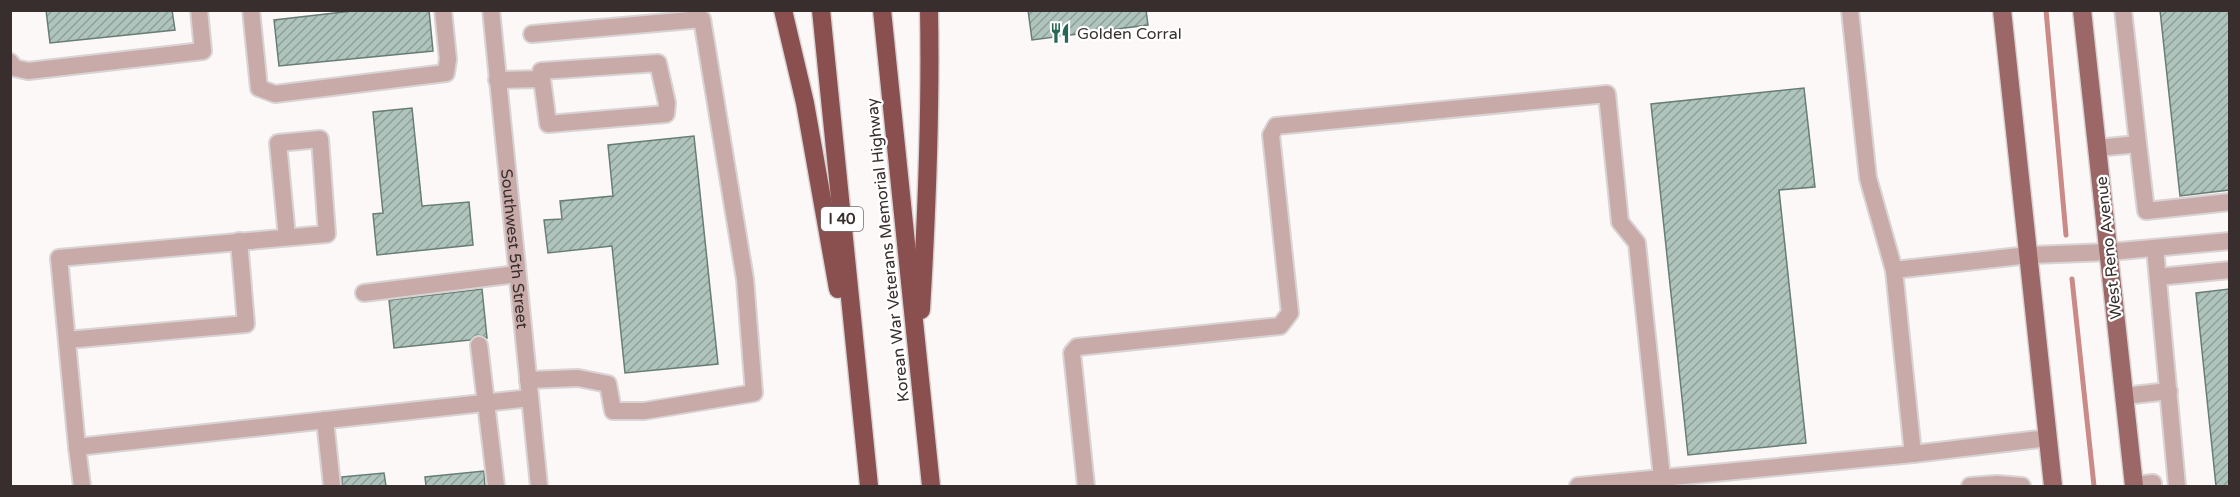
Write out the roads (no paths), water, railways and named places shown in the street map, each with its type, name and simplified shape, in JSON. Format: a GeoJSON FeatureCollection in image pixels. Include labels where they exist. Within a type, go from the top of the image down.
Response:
{"type":"FeatureCollection","features":[{"type":"Feature","properties":{"kind":"highway"},"geometry":{"type":"LineString","coordinates":[[783,10],[807,115],[863,427]]}},
{"type":"Feature","properties":{"kind":"highway","name":"I 40"},"geometry":{"type":"LineString","coordinates":[[821,10],[869,486]]}},
{"type":"Feature","properties":{"kind":"highway","name":"Korean War Veterans Memorial Highway"},"geometry":{"type":"LineString","coordinates":[[882,10],[931,486]]}},
{"type":"Feature","properties":{"kind":"highway"},"geometry":{"type":"LineString","coordinates":[[918,366],[931,109],[929,10]]}},
{"type":"Feature","properties":{"kind":"main road"},"geometry":{"type":"LineString","coordinates":[[2002,10],[2053,486]]}},
{"type":"Feature","properties":{"kind":"main road","name":"West Reno Avenue"},"geometry":{"type":"LineString","coordinates":[[2082,10],[2134,486]]}},
{"type":"Feature","properties":{"kind":"street"},"geometry":{"type":"LineString","coordinates":[[10,62],[15,69],[28,71],[203,51],[199,10]]}},
{"type":"Feature","properties":{"kind":"street"},"geometry":{"type":"LineString","coordinates":[[251,10],[259,88],[275,94],[446,73],[448,59],[443,10]]}},
{"type":"Feature","properties":{"kind":"street","name":"Southwest 5th Street"},"geometry":{"type":"LineString","coordinates":[[491,10],[539,486]]}},
{"type":"Feature","properties":{"kind":"street"},"geometry":{"type":"LineString","coordinates":[[1850,10],[1868,178],[1894,270],[1913,454]]}},
{"type":"Feature","properties":{"kind":"street"},"geometry":{"type":"LineString","coordinates":[[2123,10],[2146,211],[2229,202]]}},
{"type":"Feature","properties":{"kind":"street"},"geometry":{"type":"LineString","coordinates":[[528,380],[578,378],[608,384],[613,411],[644,411],[754,393],[745,279],[702,19],[532,34]]}},
{"type":"Feature","properties":{"kind":"street"},"geometry":{"type":"LineString","coordinates":[[497,80],[541,75],[658,63],[668,103],[666,114],[548,124],[541,75]]}},
{"type":"Feature","properties":{"kind":"street"},"geometry":{"type":"LineString","coordinates":[[1086,486],[1072,353],[1077,347],[1280,326],[1290,313],[1271,135],[1276,126],[1607,94],[1620,222],[1637,243],[1662,478]]}},
{"type":"Feature","properties":{"kind":"street"},"geometry":{"type":"LineString","coordinates":[[82,486],[59,258],[327,234],[320,139],[278,143],[287,237]]}},
{"type":"Feature","properties":{"kind":"street"},"geometry":{"type":"LineString","coordinates":[[2097,148],[2138,144]]}},
{"type":"Feature","properties":{"kind":"street"},"geometry":{"type":"LineString","coordinates":[[1894,270],[2029,255],[2109,252],[2229,241]]}},
{"type":"Feature","properties":{"kind":"street"},"geometry":{"type":"LineString","coordinates":[[67,340],[246,324],[239,242]]}},
{"type":"Feature","properties":{"kind":"street"},"geometry":{"type":"LineString","coordinates":[[2155,248],[2177,486]]}},
{"type":"Feature","properties":{"kind":"street"},"geometry":{"type":"LineString","coordinates":[[2158,277],[2229,270]]}},
{"type":"Feature","properties":{"kind":"street"},"geometry":{"type":"LineString","coordinates":[[364,292],[517,274]]}},
{"type":"Feature","properties":{"kind":"street"},"geometry":{"type":"LineString","coordinates":[[479,345],[496,486]]}},
{"type":"Feature","properties":{"kind":"street"},"geometry":{"type":"LineString","coordinates":[[2124,396],[2169,391]]}},
{"type":"Feature","properties":{"kind":"street"},"geometry":{"type":"LineString","coordinates":[[77,447],[530,398]]}},
{"type":"Feature","properties":{"kind":"street"},"geometry":{"type":"LineString","coordinates":[[325,420],[332,486]]}},
{"type":"Feature","properties":{"kind":"street"},"geometry":{"type":"LineString","coordinates":[[1578,486],[1913,454],[2048,438]]}},
{"type":"Feature","properties":{"kind":"street"},"geometry":{"type":"LineString","coordinates":[[2134,486],[2153,483],[2153,486]]}},
{"type":"Feature","properties":{"kind":"street"},"geometry":{"type":"LineString","coordinates":[[1970,486],[2022,486]]}},
{"type":"Feature","properties":{"kind":"waterway"},"geometry":{"type":"LineString","coordinates":[[2046,10],[2066,235]]}},
{"type":"Feature","properties":{"kind":"waterway"},"geometry":{"type":"LineString","coordinates":[[2072,279],[2094,486]]}},
{"type":"Feature","properties":{"kind":"place","name":"Golden Corral"},"geometry":{"type":"Point","coordinates":[1060,33]}}]}
